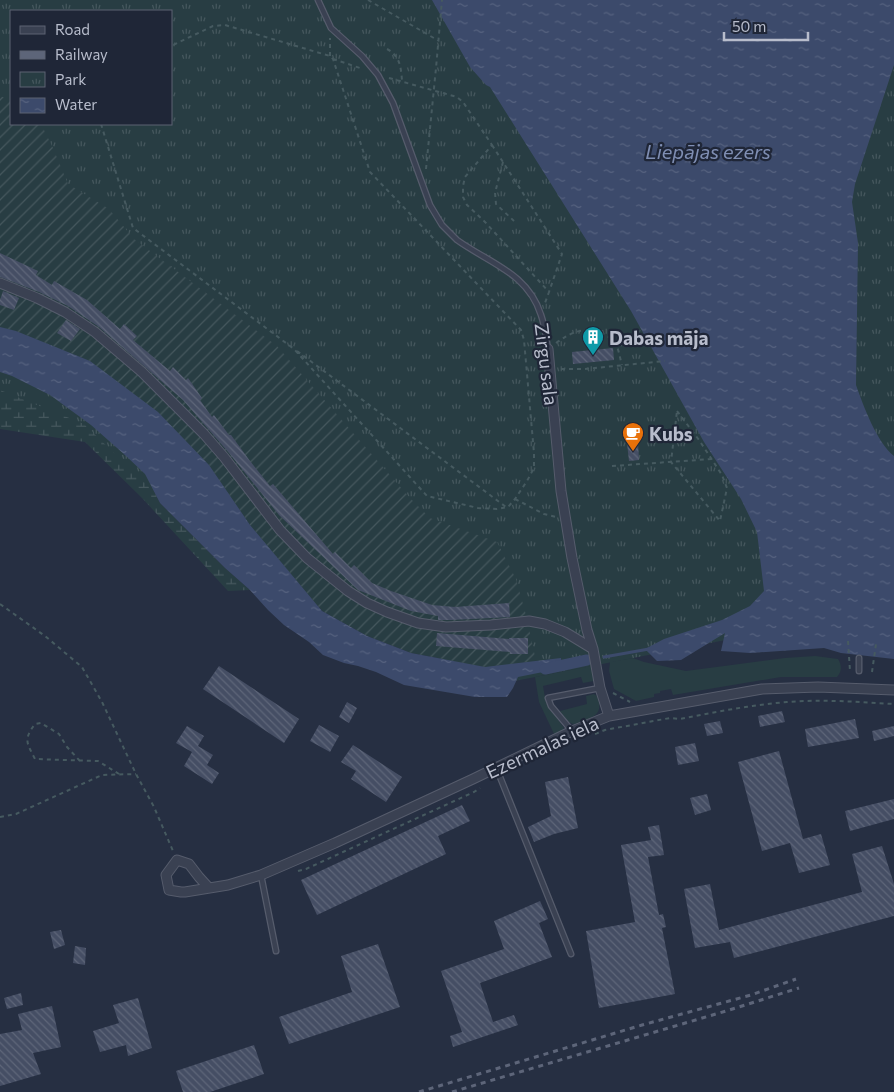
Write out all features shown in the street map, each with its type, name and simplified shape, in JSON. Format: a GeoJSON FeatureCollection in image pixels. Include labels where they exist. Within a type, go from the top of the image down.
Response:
{"type":"FeatureCollection","features":[{"type":"Feature","properties":{"kind":"street"},"geometry":{"type":"LineString","coordinates":[[0,283],[65,312],[95,332],[142,372],[204,434],[280,530],[307,558],[348,591],[367,603],[418,623],[446,627],[529,621],[545,624],[565,632],[593,649]]}},
{"type":"Feature","properties":{"kind":"street","name":"Zirgu sala"},"geometry":{"type":"LineString","coordinates":[[548,349],[561,491],[572,558],[600,688],[609,716]]}},
{"type":"Feature","properties":{"kind":"street","name":"Ezermalas iela"},"geometry":{"type":"LineString","coordinates":[[177,860],[166,875],[169,890],[181,892],[210,888],[228,885],[260,875],[496,768],[572,731],[609,716],[770,689],[818,687],[894,690]]}},
{"type":"Feature","properties":{"kind":"street"},"geometry":{"type":"LineString","coordinates":[[177,860],[188,864],[210,888]]}},
{"type":"Feature","properties":{"kind":"lane","name":"Zirgu sala"},"geometry":{"type":"LineString","coordinates":[[318,0],[331,28],[362,56],[378,74],[393,103],[430,205],[439,221],[456,240],[504,268],[522,282],[532,296],[541,315],[548,349]]}},
{"type":"Feature","properties":{"kind":"lane"},"geometry":{"type":"LineString","coordinates":[[859,658],[859,671]]}},
{"type":"Feature","properties":{"kind":"lane"},"geometry":{"type":"LineString","coordinates":[[572,731],[551,706],[548,698],[600,688]]}},
{"type":"Feature","properties":{"kind":"lane"},"geometry":{"type":"LineString","coordinates":[[496,768],[571,954]]}},
{"type":"Feature","properties":{"kind":"lane"},"geometry":{"type":"LineString","coordinates":[[260,875],[276,951]]}},
{"type":"Feature","properties":{"kind":"path"},"geometry":{"type":"LineString","coordinates":[[368,0],[438,41]]}},
{"type":"Feature","properties":{"kind":"path"},"geometry":{"type":"LineString","coordinates":[[426,169],[442,0]]}},
{"type":"Feature","properties":{"kind":"path"},"geometry":{"type":"LineString","coordinates":[[172,46],[213,26],[225,25],[330,56],[333,59],[378,74],[457,97],[463,102],[492,145],[562,254],[541,315]]}},
{"type":"Feature","properties":{"kind":"path"},"geometry":{"type":"LineString","coordinates":[[330,56],[331,28]]}},
{"type":"Feature","properties":{"kind":"path"},"geometry":{"type":"LineString","coordinates":[[386,49],[398,58],[402,81]]}},
{"type":"Feature","properties":{"kind":"path"},"geometry":{"type":"LineString","coordinates":[[294,348],[427,496],[478,508],[497,509],[508,507],[534,468],[524,340],[521,330],[370,172],[333,59]]}},
{"type":"Feature","properties":{"kind":"path"},"geometry":{"type":"LineString","coordinates":[[101,125],[133,228],[506,507]]}},
{"type":"Feature","properties":{"kind":"path"},"geometry":{"type":"LineString","coordinates":[[492,145],[465,177],[463,197],[468,205],[549,292]]}},
{"type":"Feature","properties":{"kind":"path"},"geometry":{"type":"LineString","coordinates":[[503,162],[495,193],[496,204],[514,221]]}},
{"type":"Feature","properties":{"kind":"path"},"geometry":{"type":"LineString","coordinates":[[548,349],[569,334],[582,330],[595,331],[606,335],[615,343],[622,365]]}},
{"type":"Feature","properties":{"kind":"path"},"geometry":{"type":"LineString","coordinates":[[550,369],[585,369],[666,361]]}},
{"type":"Feature","properties":{"kind":"path"},"geometry":{"type":"LineString","coordinates":[[677,412],[699,440],[722,475],[727,488],[720,522],[671,462],[677,412]]}},
{"type":"Feature","properties":{"kind":"path"},"geometry":{"type":"LineString","coordinates":[[612,466],[712,459]]}},
{"type":"Feature","properties":{"kind":"path"},"geometry":{"type":"LineString","coordinates":[[515,499],[544,514],[566,518]]}},
{"type":"Feature","properties":{"kind":"path"},"geometry":{"type":"LineString","coordinates":[[0,604],[45,636],[82,668],[102,702],[154,807],[177,860]]}},
{"type":"Feature","properties":{"kind":"path"},"geometry":{"type":"LineString","coordinates":[[848,641],[850,671]]}},
{"type":"Feature","properties":{"kind":"path"},"geometry":{"type":"LineString","coordinates":[[872,672],[876,644]]}},
{"type":"Feature","properties":{"kind":"path"},"geometry":{"type":"LineString","coordinates":[[610,689],[615,695],[631,703],[632,707]]}},
{"type":"Feature","properties":{"kind":"path"},"geometry":{"type":"LineString","coordinates":[[636,724],[786,702],[820,700],[894,704]]}},
{"type":"Feature","properties":{"kind":"path"},"geometry":{"type":"LineString","coordinates":[[80,761],[67,747],[59,734],[41,723],[34,724],[27,734],[27,744],[35,759],[80,761],[98,761],[119,774]]}},
{"type":"Feature","properties":{"kind":"path"},"geometry":{"type":"LineString","coordinates":[[0,817],[16,814],[102,775],[136,774]]}},
{"type":"Feature","properties":{"kind":"green space"},"geometry":{"type":"Polygon","coordinates":[[[0,0],[894,0],[894,627],[802,625],[499,684],[234,569],[84,424],[0,390],[0,0]]]}},
{"type":"Feature","properties":{"kind":"green space"},"geometry":{"type":"Polygon","coordinates":[[[0,96],[10,100],[10,125],[42,125],[68,184],[109,209],[134,239],[277,346],[410,498],[430,518],[497,542],[516,579],[536,661],[485,667],[411,653],[367,636],[322,611],[250,525],[209,465],[90,361],[16,331],[0,327],[0,96]]]}},
{"type":"Feature","properties":{"kind":"green space"},"geometry":{"type":"Polygon","coordinates":[[[0,372],[50,395],[145,474],[160,503],[225,568],[250,590],[228,591],[142,498],[85,442],[0,429],[0,372]]]}},
{"type":"Feature","properties":{"kind":"green space"},"geometry":{"type":"Polygon","coordinates":[[[815,656],[838,659],[841,668],[837,677],[781,677],[673,695],[671,689],[660,691],[660,693],[654,694],[654,697],[636,701],[614,689],[609,671],[610,662],[633,658],[686,671],[815,656]]]}},
{"type":"Feature","properties":{"kind":"green space"},"geometry":{"type":"Polygon","coordinates":[[[591,666],[594,681],[583,683],[581,677],[543,686],[546,703],[564,728],[562,731],[554,734],[539,702],[535,677],[591,666]]]}},
{"type":"Feature","properties":{"kind":"green space"},"geometry":{"type":"Polygon","coordinates":[[[594,694],[597,696],[599,708],[598,712],[591,718],[573,724],[560,711],[587,704],[586,696],[594,694]]]}},
{"type":"Feature","properties":{"kind":"water","name":"Liepājas ezers"},"geometry":{"type":"Polygon","coordinates":[[[432,0],[894,0],[894,65],[855,184],[852,202],[858,243],[856,385],[876,433],[894,456],[894,659],[841,653],[824,648],[750,653],[721,651],[725,633],[681,660],[657,661],[645,649],[664,639],[722,620],[750,606],[764,591],[757,532],[741,499],[704,442],[631,311],[490,87],[470,67],[432,0]]]}},
{"type":"Feature","properties":{"kind":"water"},"geometry":{"type":"Polygon","coordinates":[[[0,327],[16,331],[90,361],[158,412],[209,465],[250,525],[322,611],[367,636],[411,653],[485,667],[561,658],[558,669],[518,677],[507,697],[475,697],[404,685],[376,672],[323,655],[309,642],[284,625],[250,590],[225,568],[160,503],[145,474],[91,425],[50,395],[0,372],[0,327]]]}},
{"type":"Feature","properties":{"kind":"building"},"geometry":{"type":"Polygon","coordinates":[[[0,253],[38,271],[36,275],[52,285],[54,281],[87,300],[120,329],[124,324],[137,336],[133,340],[170,371],[173,367],[186,380],[188,378],[212,417],[214,415],[229,435],[231,435],[270,486],[273,484],[333,554],[335,552],[351,568],[354,565],[372,583],[432,605],[455,607],[509,603],[510,617],[438,620],[438,616],[411,611],[358,590],[279,515],[183,400],[99,327],[68,306],[39,292],[0,277],[0,253]]]}},
{"type":"Feature","properties":{"kind":"building"},"geometry":{"type":"Polygon","coordinates":[[[3,291],[19,298],[14,310],[0,305],[3,291]]]}},
{"type":"Feature","properties":{"kind":"building"},"geometry":{"type":"Polygon","coordinates":[[[66,320],[80,329],[71,341],[57,333],[66,320]]]}},
{"type":"Feature","properties":{"kind":"building","name":"Dabas māja"},"geometry":{"type":"Polygon","coordinates":[[[613,348],[614,360],[573,364],[572,352],[613,348]]]}},
{"type":"Feature","properties":{"kind":"building","name":"Kubs"},"geometry":{"type":"Polygon","coordinates":[[[638,442],[639,460],[629,461],[627,443],[638,442]]]}},
{"type":"Feature","properties":{"kind":"building"},"geometry":{"type":"Polygon","coordinates":[[[437,633],[509,639],[528,638],[528,654],[510,654],[510,652],[436,646],[437,633]]]}},
{"type":"Feature","properties":{"kind":"building"},"geometry":{"type":"Polygon","coordinates":[[[219,666],[299,719],[284,743],[203,689],[219,666]]]}},
{"type":"Feature","properties":{"kind":"building"},"geometry":{"type":"Polygon","coordinates":[[[347,702],[357,708],[349,723],[339,717],[347,702]]]}},
{"type":"Feature","properties":{"kind":"building"},"geometry":{"type":"Polygon","coordinates":[[[782,711],[785,722],[760,727],[758,716],[782,711]]]}},
{"type":"Feature","properties":{"kind":"building"},"geometry":{"type":"Polygon","coordinates":[[[855,719],[859,738],[808,747],[805,729],[855,719]]]}},
{"type":"Feature","properties":{"kind":"building"},"geometry":{"type":"Polygon","coordinates":[[[720,721],[723,733],[707,736],[704,724],[720,721]]]}},
{"type":"Feature","properties":{"kind":"building"},"geometry":{"type":"Polygon","coordinates":[[[319,725],[339,736],[330,752],[310,741],[319,725]]]}},
{"type":"Feature","properties":{"kind":"building"},"geometry":{"type":"Polygon","coordinates":[[[187,726],[204,736],[198,746],[213,755],[207,765],[219,773],[212,784],[184,766],[192,752],[176,743],[187,726]]]}},
{"type":"Feature","properties":{"kind":"building"},"geometry":{"type":"Polygon","coordinates":[[[894,726],[894,736],[874,741],[872,731],[894,726]]]}},
{"type":"Feature","properties":{"kind":"building"},"geometry":{"type":"Polygon","coordinates":[[[695,743],[699,761],[678,765],[675,747],[695,743]]]}},
{"type":"Feature","properties":{"kind":"building"},"geometry":{"type":"Polygon","coordinates":[[[353,745],[402,777],[386,802],[351,779],[356,771],[341,762],[353,745]]]}},
{"type":"Feature","properties":{"kind":"building"},"geometry":{"type":"Polygon","coordinates":[[[779,751],[803,839],[821,834],[830,865],[799,873],[790,843],[762,851],[738,762],[779,751]]]}},
{"type":"Feature","properties":{"kind":"building"},"geometry":{"type":"Polygon","coordinates":[[[568,777],[578,828],[554,834],[534,842],[528,827],[551,816],[545,782],[568,777]]]}},
{"type":"Feature","properties":{"kind":"building"},"geometry":{"type":"Polygon","coordinates":[[[707,794],[711,810],[695,815],[690,798],[707,794]]]}},
{"type":"Feature","properties":{"kind":"building"},"geometry":{"type":"Polygon","coordinates":[[[894,799],[894,819],[850,831],[845,811],[894,799]]]}},
{"type":"Feature","properties":{"kind":"building"},"geometry":{"type":"Polygon","coordinates":[[[462,805],[470,821],[438,836],[446,854],[317,915],[301,880],[462,805]]]}},
{"type":"Feature","properties":{"kind":"building"},"geometry":{"type":"Polygon","coordinates":[[[659,825],[664,855],[648,857],[659,915],[663,914],[666,927],[662,928],[675,994],[599,1008],[586,931],[635,922],[621,845],[651,840],[648,827],[659,825]]]}},
{"type":"Feature","properties":{"kind":"building"},"geometry":{"type":"Polygon","coordinates":[[[882,846],[894,884],[894,916],[734,958],[730,942],[695,948],[684,889],[710,884],[719,930],[862,892],[852,854],[882,846]]]}},
{"type":"Feature","properties":{"kind":"building"},"geometry":{"type":"Polygon","coordinates":[[[540,901],[548,919],[539,923],[552,957],[480,983],[493,1022],[514,1015],[518,1025],[453,1047],[450,1036],[462,1032],[441,971],[504,949],[494,921],[540,901]]]}},
{"type":"Feature","properties":{"kind":"building"},"geometry":{"type":"Polygon","coordinates":[[[61,930],[65,945],[54,949],[50,932],[61,930]]]}},
{"type":"Feature","properties":{"kind":"building"},"geometry":{"type":"Polygon","coordinates":[[[378,944],[400,1007],[289,1044],[279,1017],[352,992],[341,956],[378,944]]]}},
{"type":"Feature","properties":{"kind":"building"},"geometry":{"type":"Polygon","coordinates":[[[75,946],[86,948],[85,965],[73,963],[75,946]]]}},
{"type":"Feature","properties":{"kind":"building"},"geometry":{"type":"Polygon","coordinates":[[[21,993],[23,1005],[7,1009],[4,998],[21,993]]]}},
{"type":"Feature","properties":{"kind":"building"},"geometry":{"type":"Polygon","coordinates":[[[138,998],[152,1048],[128,1056],[126,1045],[100,1052],[93,1031],[119,1023],[113,1005],[138,998]]]}},
{"type":"Feature","properties":{"kind":"building"},"geometry":{"type":"Polygon","coordinates":[[[52,1006],[61,1047],[33,1053],[41,1074],[0,1086],[0,1034],[22,1030],[18,1014],[52,1006]]]}},
{"type":"Feature","properties":{"kind":"building"},"geometry":{"type":"Polygon","coordinates":[[[254,1045],[264,1074],[210,1092],[183,1092],[176,1071],[254,1045]]]}},
{"type":"Feature","properties":{"kind":"waterway"},"geometry":{"type":"LineString","coordinates":[[604,657],[649,649]]}},
{"type":"Feature","properties":{"kind":"waterway"},"geometry":{"type":"LineString","coordinates":[[545,669],[587,660]]}},
{"type":"Feature","properties":{"kind":"railway"},"geometry":{"type":"LineString","coordinates":[[419,1092],[642,1025],[751,995],[796,979]]}},
{"type":"Feature","properties":{"kind":"railway"},"geometry":{"type":"LineString","coordinates":[[452,1092],[799,988]]}},
{"type":"Feature","properties":{"kind":"place","name":"Dabas māja"},"geometry":{"type":"Point","coordinates":[593,356]}},
{"type":"Feature","properties":{"kind":"place","name":"Kubs"},"geometry":{"type":"Point","coordinates":[633,452]}}]}
